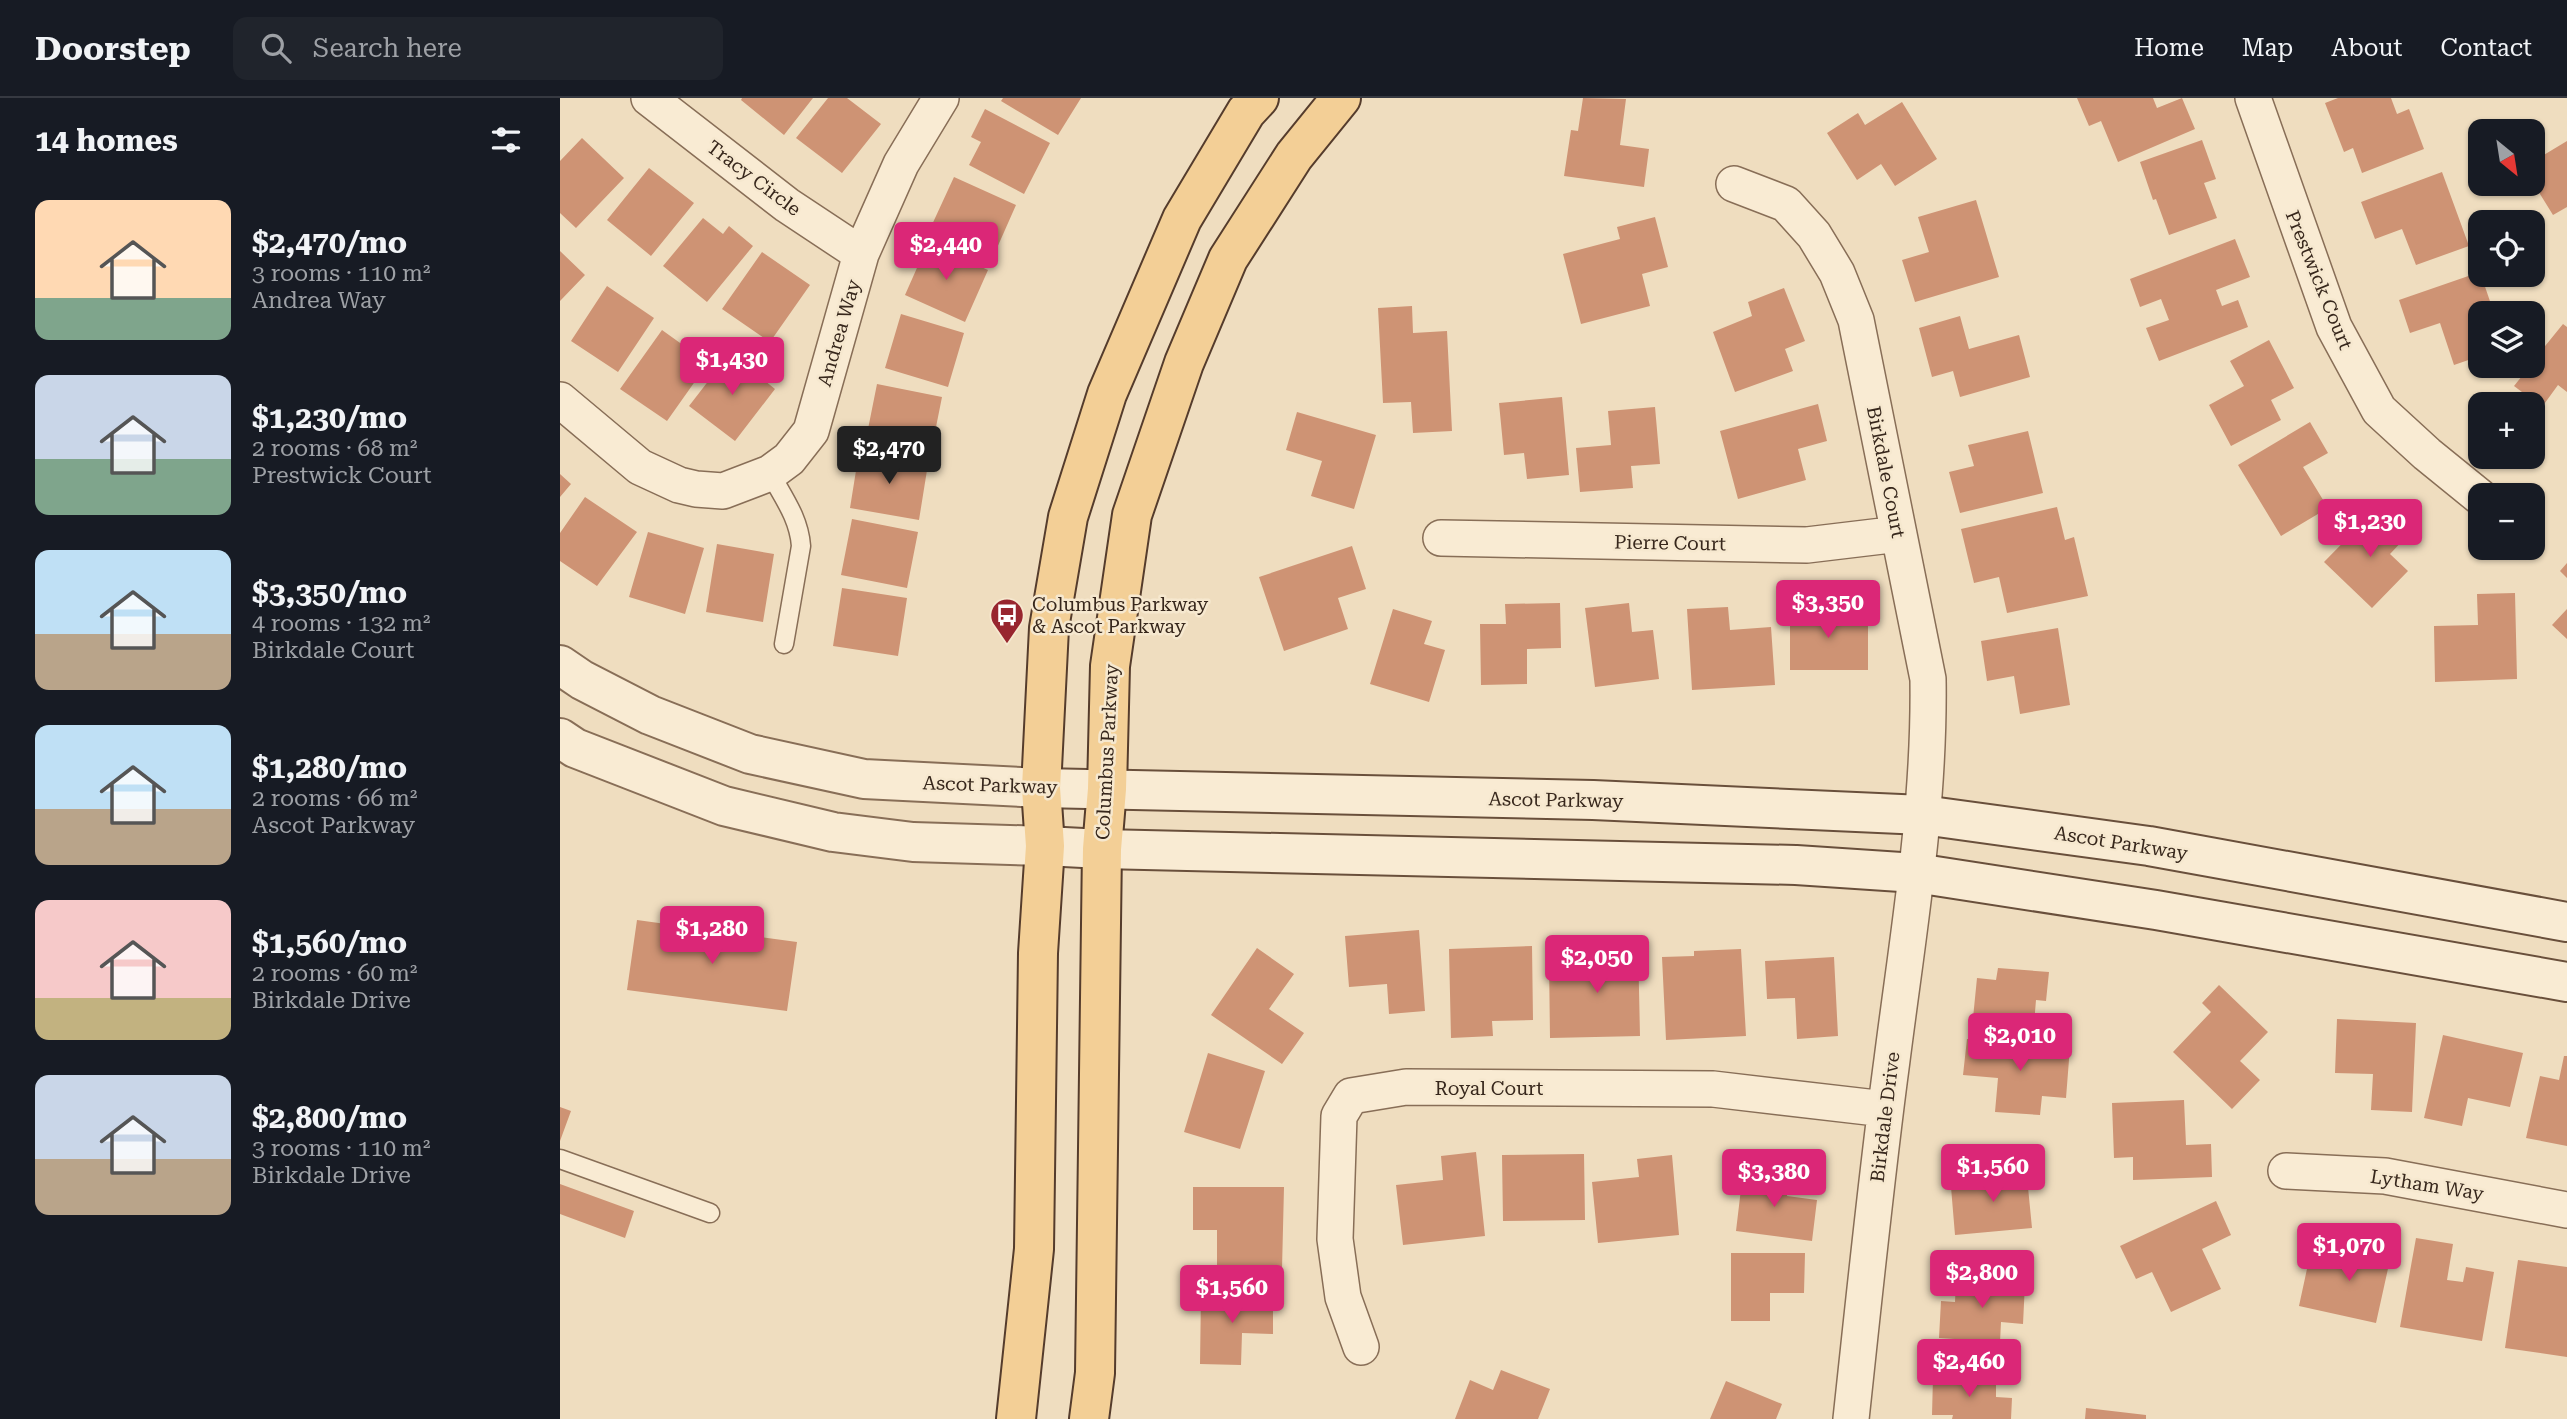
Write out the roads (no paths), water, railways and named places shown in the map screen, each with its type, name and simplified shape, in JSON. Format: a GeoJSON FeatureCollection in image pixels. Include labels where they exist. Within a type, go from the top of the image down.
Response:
{"type":"FeatureCollection","features":[{"type":"Feature","properties":{"kind":"main road"},"geometry":{"type":"LineString","coordinates":[[1016,1419],[1034,1250],[1038,953],[1045,846],[1041,788],[1049,628],[1072,505],[1107,394],[1182,219],[1246,112],[1259,98]]}},
{"type":"Feature","properties":{"kind":"main road","name":"Columbus Parkway"},"geometry":{"type":"LineString","coordinates":[[1089,1419],[1095,1373],[1102,849],[1107,789],[1110,666],[1132,515],[1184,363],[1228,260],[1294,156],[1341,98]]}},
{"type":"Feature","properties":{"kind":"main road","name":"Ascot Parkway"},"geometry":{"type":"LineString","coordinates":[[560,665],[582,680],[650,715],[750,754],[863,779],[1247,794],[1593,800],[1923,815],[2149,846],[2567,922]]}},
{"type":"Feature","properties":{"kind":"main road"},"geometry":{"type":"LineString","coordinates":[[560,738],[575,748],[724,806],[832,832],[913,842],[1102,849],[1796,864],[1916,873],[2156,910],[2567,982]]}},
{"type":"Feature","properties":{"kind":"street","name":"Tracy Circle"},"geometry":{"type":"LineString","coordinates":[[649,98],[787,205],[861,254]]}},
{"type":"Feature","properties":{"kind":"street","name":"Andrea Way"},"geometry":{"type":"LineString","coordinates":[[770,473],[789,459],[811,431],[861,254],[901,164],[942,98]]}},
{"type":"Feature","properties":{"kind":"street","name":"Prestwick Court"},"geometry":{"type":"LineString","coordinates":[[2253,98],[2334,327],[2379,410],[2468,488]]}},
{"type":"Feature","properties":{"kind":"street","name":"Birkdale Court"},"geometry":{"type":"LineString","coordinates":[[1734,184],[1786,204],[1814,235],[1837,273],[1856,320],[1928,679],[1923,815]]}},
{"type":"Feature","properties":{"kind":"street"},"geometry":{"type":"LineString","coordinates":[[560,400],[640,467],[679,485],[723,491],[770,473]]}},
{"type":"Feature","properties":{"kind":"street","name":"Pierre Court"},"geometry":{"type":"LineString","coordinates":[[1441,538],[1807,545],[1899,534]]}},
{"type":"Feature","properties":{"kind":"street","name":"Birkdale Drive"},"geometry":{"type":"LineString","coordinates":[[1851,1419],[1885,1109],[1923,815]]}},
{"type":"Feature","properties":{"kind":"street","name":"Royal Court"},"geometry":{"type":"LineString","coordinates":[[1361,1347],[1343,1297],[1335,1239],[1339,1116],[1351,1096],[1406,1087],[1713,1089],[1885,1109]]}},
{"type":"Feature","properties":{"kind":"street","name":"Lytham Way"},"geometry":{"type":"LineString","coordinates":[[2286,1171],[2385,1176],[2567,1210]]}},
{"type":"Feature","properties":{"kind":"lane"},"geometry":{"type":"LineString","coordinates":[[770,473],[800,532],[801,546],[784,644]]}},
{"type":"Feature","properties":{"kind":"lane"},"geometry":{"type":"LineString","coordinates":[[560,1159],[710,1213]]}},
{"type":"Feature","properties":{"kind":"place","name":"Columbus Parkway & Ascot Parkway"},"geometry":{"type":"Point","coordinates":[1007,645]}}]}
